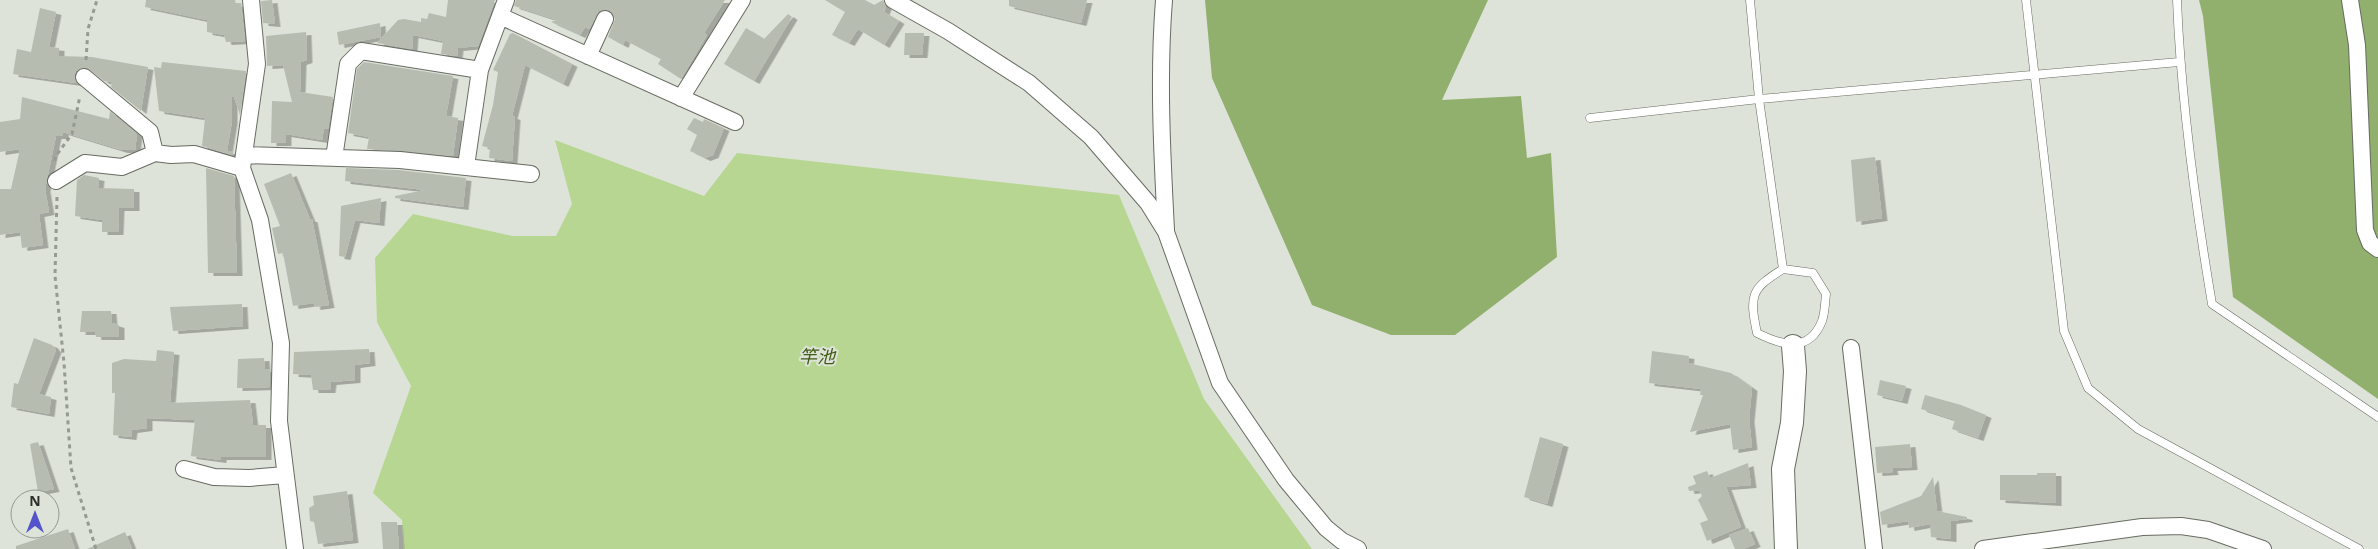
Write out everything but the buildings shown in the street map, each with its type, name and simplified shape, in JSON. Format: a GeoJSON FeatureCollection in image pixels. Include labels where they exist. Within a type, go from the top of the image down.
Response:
{"type":"FeatureCollection","features":[{"type":"Feature","properties":{"kind":"street"},"geometry":{"type":"LineString","coordinates":[[251,0],[257,64],[243,162],[260,220],[281,343],[279,421],[295,549]]}},
{"type":"Feature","properties":{"kind":"street"},"geometry":{"type":"LineString","coordinates":[[466,166],[480,70],[506,0]]}},
{"type":"Feature","properties":{"kind":"street"},"geometry":{"type":"LineString","coordinates":[[681,98],[742,0]]}},
{"type":"Feature","properties":{"kind":"street"},"geometry":{"type":"LineString","coordinates":[[894,0],[948,31],[1028,83],[1091,137],[1148,203],[1166,232],[1220,383],[1286,480],[1314,514],[1331,532],[1358,549]]}},
{"type":"Feature","properties":{"kind":"street"},"geometry":{"type":"LineString","coordinates":[[1164,0],[1161,130],[1166,232]]}},
{"type":"Feature","properties":{"kind":"street"},"geometry":{"type":"LineString","coordinates":[[2350,0],[2357,45],[2365,230],[2370,243],[2378,250]]}},
{"type":"Feature","properties":{"kind":"street"},"geometry":{"type":"LineString","coordinates":[[500,16],[735,122]]}},
{"type":"Feature","properties":{"kind":"street"},"geometry":{"type":"LineString","coordinates":[[588,56],[605,19]]}},
{"type":"Feature","properties":{"kind":"street"},"geometry":{"type":"LineString","coordinates":[[334,158],[348,64],[362,51],[480,70]]}},
{"type":"Feature","properties":{"kind":"street"},"geometry":{"type":"LineString","coordinates":[[84,77],[150,132],[155,152]]}},
{"type":"Feature","properties":{"kind":"street"},"geometry":{"type":"LineString","coordinates":[[56,181],[85,163],[122,167],[155,152],[171,155],[194,154],[243,162],[334,158],[400,160],[531,174]]}},
{"type":"Feature","properties":{"kind":"street"},"geometry":{"type":"LineString","coordinates":[[1786,549],[1784,469],[1796,371],[1793,346]]}},
{"type":"Feature","properties":{"kind":"street"},"geometry":{"type":"LineString","coordinates":[[1851,348],[1874,549]]}},
{"type":"Feature","properties":{"kind":"street"},"geometry":{"type":"LineString","coordinates":[[184,469],[214,477],[249,478],[285,475]]}},
{"type":"Feature","properties":{"kind":"street"},"geometry":{"type":"LineString","coordinates":[[1982,549],[2142,527],[2181,526],[2208,530],[2263,549]]}},
{"type":"Feature","properties":{"kind":"lane"},"geometry":{"type":"LineString","coordinates":[[1750,0],[1760,98],[1783,269]]}},
{"type":"Feature","properties":{"kind":"lane"},"geometry":{"type":"LineString","coordinates":[[2026,0],[2064,331],[2088,388],[2138,429],[2359,549]]}},
{"type":"Feature","properties":{"kind":"lane"},"geometry":{"type":"LineString","coordinates":[[2177,0],[2179,62],[2195,197],[2212,304],[2378,417]]}},
{"type":"Feature","properties":{"kind":"lane"},"geometry":{"type":"LineString","coordinates":[[1590,118],[1760,98],[2179,62]]}},
{"type":"Feature","properties":{"kind":"lane"},"geometry":{"type":"LineString","coordinates":[[1783,269],[1813,273],[1826,294],[1822,321],[1811,337],[1793,346],[1774,342],[1757,333],[1753,314],[1754,293],[1763,282],[1783,269]]}},
{"type":"Feature","properties":{"kind":"path"},"geometry":{"type":"LineString","coordinates":[[96,549],[71,468],[64,363],[55,276],[58,207],[55,157],[72,134],[84,77],[88,29],[97,0]]}},
{"type":"Feature","properties":{"kind":"shaded area"},"geometry":{"type":"Polygon","coordinates":[[[1205,0],[1488,0],[1442,100],[1521,96],[1527,158],[1551,153],[1557,257],[1455,335],[1391,335],[1312,305],[1212,78],[1205,0]]]}},
{"type":"Feature","properties":{"kind":"shaded area"},"geometry":{"type":"Polygon","coordinates":[[[2199,0],[2378,0],[2378,399],[2233,297],[2203,16],[2199,0]]]}},
{"type":"Feature","properties":{"kind":"water","name":"竿池"},"geometry":{"type":"Polygon","coordinates":[[[555,140],[704,196],[737,153],[1119,195],[1204,399],[1312,549],[404,549],[402,520],[373,493],[411,386],[377,322],[375,258],[413,214],[512,236],[556,236],[572,204],[555,140]]]}}]}
